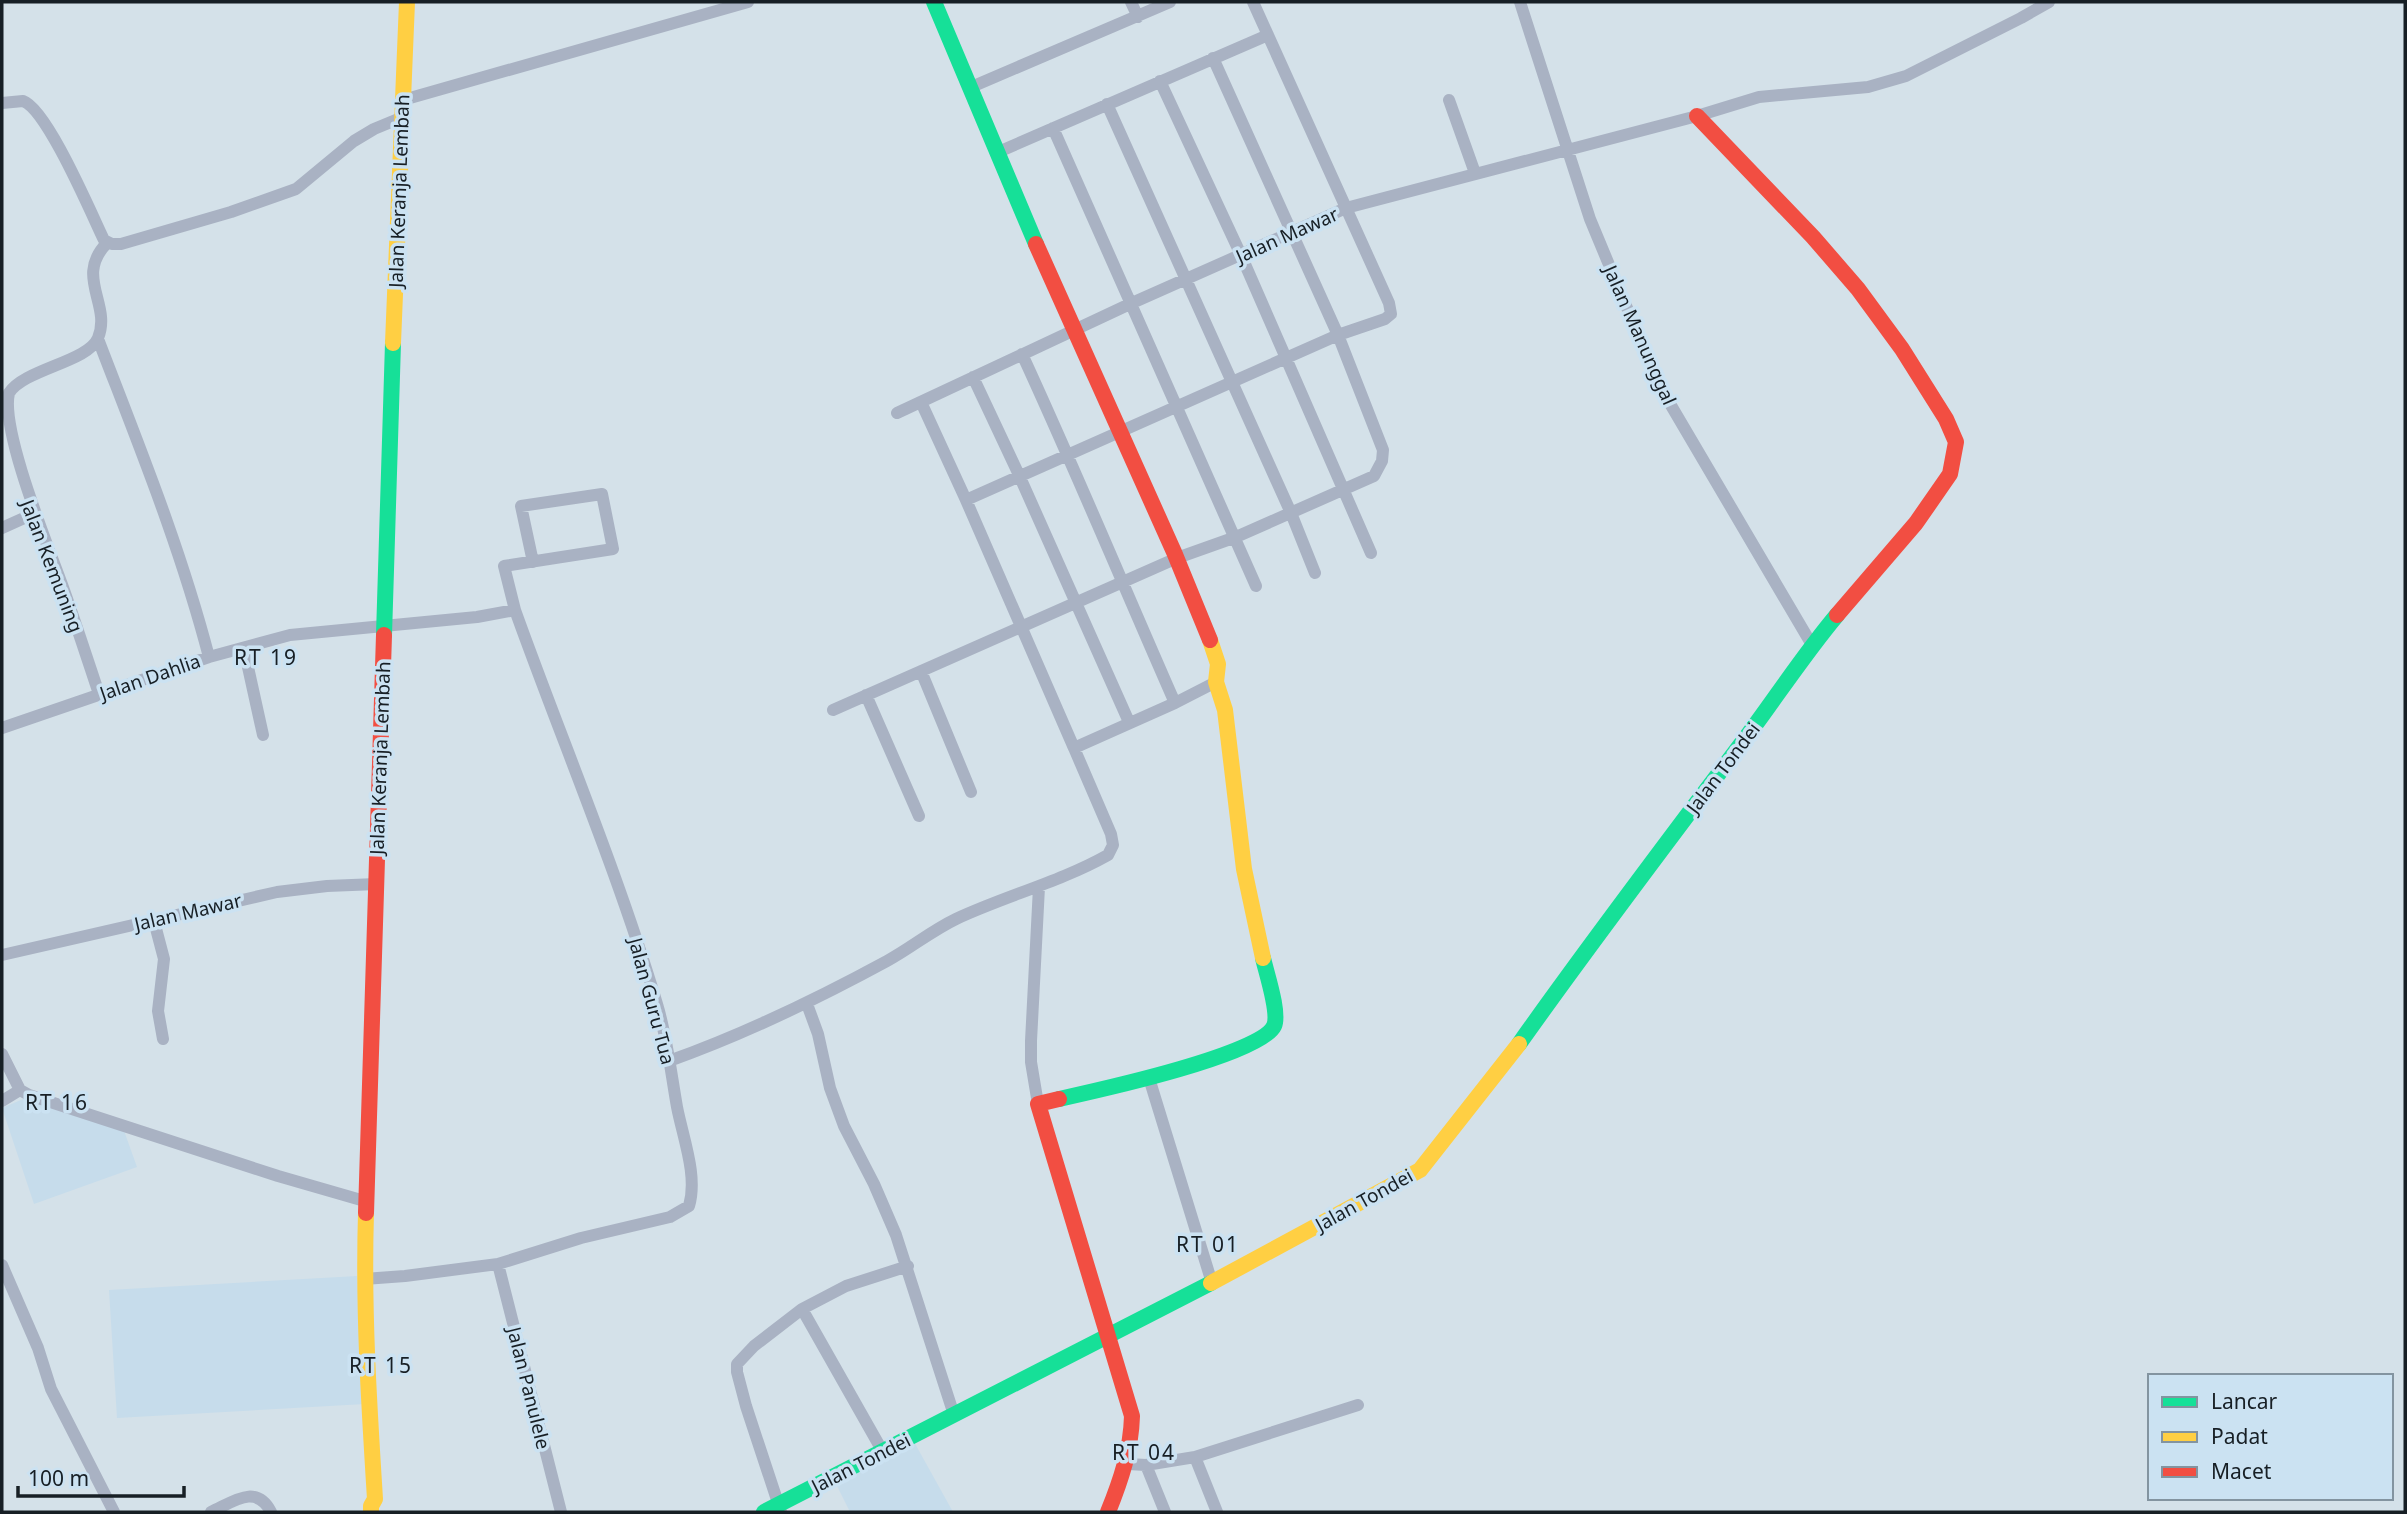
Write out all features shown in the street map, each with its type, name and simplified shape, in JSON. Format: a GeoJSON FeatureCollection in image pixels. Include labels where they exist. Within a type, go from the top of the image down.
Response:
{"type":"FeatureCollection","features":[{"type":"Feature","properties":{"kind":"street","name":"Jalan Keranja Lembah"},"geometry":{"type":"LineString","coordinates":[[376,1508],[364,1279],[407,2]]}},
{"type":"Feature","properties":{"kind":"street"},"geometry":{"type":"LineString","coordinates":[[107,243],[135,241],[296,189],[354,141],[381,126],[403,108],[748,2]]}},
{"type":"Feature","properties":{"kind":"street"},"geometry":{"type":"LineString","coordinates":[[934,2],[1073,330],[1177,558],[1214,652],[1217,664],[1216,682],[1224,710],[1244,869],[1276,1017],[1273,1027],[1261,1039],[1204,1061],[1149,1078],[1038,1104]]}},
{"type":"Feature","properties":{"kind":"street"},"geometry":{"type":"LineString","coordinates":[[1131,2],[1138,17]]}},
{"type":"Feature","properties":{"kind":"street"},"geometry":{"type":"LineString","coordinates":[[970,88],[1170,2]]}},
{"type":"Feature","properties":{"kind":"street"},"geometry":{"type":"LineString","coordinates":[[967,500],[1338,335],[1385,319],[1391,314],[1389,303],[1253,2]]}},
{"type":"Feature","properties":{"kind":"street","name":"Jalan Manunggal"},"geometry":{"type":"LineString","coordinates":[[1520,2],[1590,219],[1659,385],[1812,645]]}},
{"type":"Feature","properties":{"kind":"street","name":"Jalan Mawar"},"geometry":{"type":"LineString","coordinates":[[897,412],[1346,208],[1697,116],[1759,96],[1868,88],[1906,76],[2049,2]]}},
{"type":"Feature","properties":{"kind":"street"},"geometry":{"type":"LineString","coordinates":[[996,153],[1268,35]]}},
{"type":"Feature","properties":{"kind":"street"},"geometry":{"type":"LineString","coordinates":[[834,710],[1177,558],[1236,537],[1374,476],[1382,461],[1383,450],[1338,335],[1213,58]]}},
{"type":"Feature","properties":{"kind":"street"},"geometry":{"type":"LineString","coordinates":[[1160,81],[1241,256],[1371,553]]}},
{"type":"Feature","properties":{"kind":"street"},"geometry":{"type":"LineString","coordinates":[[1449,100],[1475,173]]}},
{"type":"Feature","properties":{"kind":"street"},"geometry":{"type":"LineString","coordinates":[[2,103],[23,101],[34,109],[61,153],[107,243]]}},
{"type":"Feature","properties":{"kind":"street"},"geometry":{"type":"LineString","coordinates":[[1107,104],[1291,513],[1315,573]]}},
{"type":"Feature","properties":{"kind":"street","name":"Jalan Tondei"},"geometry":{"type":"LineString","coordinates":[[774,1510],[1212,1283],[1425,1165],[1506,1062],[1582,955],[1774,701],[1812,645],[1916,523],[1950,474],[1956,442],[1925,383],[1858,289],[1813,237],[1697,116]]}},
{"type":"Feature","properties":{"kind":"street"},"geometry":{"type":"LineString","coordinates":[[1053,128],[1256,586]]}},
{"type":"Feature","properties":{"kind":"street"},"geometry":{"type":"LineString","coordinates":[[107,243],[98,254],[92,269],[100,318],[98,340],[169,520],[193,594],[209,657]]}},
{"type":"Feature","properties":{"kind":"street","name":"Jalan Kemuning"},"geometry":{"type":"LineString","coordinates":[[98,340],[89,349],[12,389],[5,404],[4,437],[20,486],[65,592],[99,694]]}},
{"type":"Feature","properties":{"kind":"street"},"geometry":{"type":"LineString","coordinates":[[1022,354],[1069,455],[1175,703]]}},
{"type":"Feature","properties":{"kind":"street"},"geometry":{"type":"LineString","coordinates":[[972,377],[1019,475],[1129,722]]}},
{"type":"Feature","properties":{"kind":"street"},"geometry":{"type":"LineString","coordinates":[[669,1060],[807,1004],[890,959],[957,918],[1039,887],[1100,859],[1108,855],[1113,845],[1107,821],[967,500],[921,402]]}},
{"type":"Feature","properties":{"kind":"street"},"geometry":{"type":"LineString","coordinates":[[602,494],[614,549],[533,562],[520,506],[602,494]]}},
{"type":"Feature","properties":{"kind":"street"},"geometry":{"type":"LineString","coordinates":[[2,528],[33,514]]}},
{"type":"Feature","properties":{"kind":"street","name":"Jalan Guru Tua"},"geometry":{"type":"LineString","coordinates":[[364,1279],[498,1264],[580,1238],[670,1217],[689,1206],[693,1187],[657,1005],[635,936],[515,610],[504,566],[533,562]]}},
{"type":"Feature","properties":{"kind":"street"},"geometry":{"type":"LineString","coordinates":[[385,627],[515,610]]}},
{"type":"Feature","properties":{"kind":"street","name":"Jalan Dahlia"},"geometry":{"type":"LineString","coordinates":[[2,728],[209,657],[303,633],[385,627]]}},
{"type":"Feature","properties":{"kind":"street"},"geometry":{"type":"LineString","coordinates":[[244,649],[263,735]]}},
{"type":"Feature","properties":{"kind":"street"},"geometry":{"type":"LineString","coordinates":[[921,671],[971,792]]}},
{"type":"Feature","properties":{"kind":"street"},"geometry":{"type":"LineString","coordinates":[[1074,748],[1216,682]]}},
{"type":"Feature","properties":{"kind":"street"},"geometry":{"type":"LineString","coordinates":[[866,695],[919,816]]}},
{"type":"Feature","properties":{"kind":"street","name":"Jalan Mawar"},"geometry":{"type":"LineString","coordinates":[[2,955],[277,892],[377,884]]}},
{"type":"Feature","properties":{"kind":"street"},"geometry":{"type":"LineString","coordinates":[[1039,887],[1031,1041],[1031,1062],[1038,1104],[1132,1416],[1128,1464],[1108,1512]]}},
{"type":"Feature","properties":{"kind":"street"},"geometry":{"type":"LineString","coordinates":[[153,920],[163,959],[158,1012],[163,1039]]}},
{"type":"Feature","properties":{"kind":"street"},"geometry":{"type":"LineString","coordinates":[[807,1004],[818,1034],[830,1088],[844,1126],[888,1214],[908,1266],[954,1415]]}},
{"type":"Feature","properties":{"kind":"street"},"geometry":{"type":"LineString","coordinates":[[2,1054],[5,1070],[20,1090],[29,1095],[278,1176],[368,1202]]}},
{"type":"Feature","properties":{"kind":"street"},"geometry":{"type":"LineString","coordinates":[[1149,1078],[1212,1283]]}},
{"type":"Feature","properties":{"kind":"street"},"geometry":{"type":"LineString","coordinates":[[2,1101],[20,1090]]}},
{"type":"Feature","properties":{"kind":"street","name":"Jalan Panulele"},"geometry":{"type":"LineString","coordinates":[[498,1264],[561,1512]]}},
{"type":"Feature","properties":{"kind":"street"},"geometry":{"type":"LineString","coordinates":[[2,1265],[38,1348],[51,1389],[114,1512]]}},
{"type":"Feature","properties":{"kind":"street"},"geometry":{"type":"LineString","coordinates":[[774,1510],[737,1364],[741,1357],[762,1339],[802,1309],[846,1286],[908,1266]]}},
{"type":"Feature","properties":{"kind":"street"},"geometry":{"type":"LineString","coordinates":[[802,1309],[883,1452]]}},
{"type":"Feature","properties":{"kind":"street"},"geometry":{"type":"LineString","coordinates":[[1128,1464],[1146,1465],[1195,1457],[1358,1405]]}},
{"type":"Feature","properties":{"kind":"street"},"geometry":{"type":"LineString","coordinates":[[1195,1457],[1217,1512]]}},
{"type":"Feature","properties":{"kind":"street"},"geometry":{"type":"LineString","coordinates":[[1146,1465],[1165,1512]]}},
{"type":"Feature","properties":{"kind":"street"},"geometry":{"type":"LineString","coordinates":[[211,1512],[250,1496],[262,1498],[271,1512]]}},
{"type":"Feature","properties":{"kind":"shaded area"},"geometry":{"type":"Polygon","coordinates":[[[28,1097],[123,1128],[137,1167],[34,1204],[2,1108],[28,1097]]]}},
{"type":"Feature","properties":{"kind":"shaded area"},"geometry":{"type":"Polygon","coordinates":[[[357,1276],[365,1404],[117,1418],[109,1290],[357,1276]]]}},
{"type":"Feature","properties":{"kind":"shaded area"},"geometry":{"type":"Polygon","coordinates":[[[913,1440],[953,1512],[850,1512],[835,1482],[913,1440]]]}},
{"type":"Feature","properties":{"kind":"traffic: fast"},"geometry":{"type":"LineString","coordinates":[[934,2],[1036,244]]}},
{"type":"Feature","properties":{"kind":"traffic: fast"},"geometry":{"type":"LineString","coordinates":[[384,635],[393,343]]}},
{"type":"Feature","properties":{"kind":"traffic: fast"},"geometry":{"type":"LineString","coordinates":[[1519,1044],[1837,615]]}},
{"type":"Feature","properties":{"kind":"traffic: fast"},"geometry":{"type":"LineString","coordinates":[[1059,1099],[1210,1060],[1263,1037],[1274,1026],[1275,1020],[1274,1002],[1263,958]]}},
{"type":"Feature","properties":{"kind":"traffic: fast"},"geometry":{"type":"LineString","coordinates":[[764,1512],[1211,1283]]}},
{"type":"Feature","properties":{"kind":"traffic: slow"},"geometry":{"type":"LineString","coordinates":[[393,343],[407,2]]}},
{"type":"Feature","properties":{"kind":"traffic: slow"},"geometry":{"type":"LineString","coordinates":[[1210,640],[1218,664],[1216,682],[1225,710],[1244,869],[1263,958]]}},
{"type":"Feature","properties":{"kind":"traffic: slow"},"geometry":{"type":"LineString","coordinates":[[1211,1283],[1420,1170],[1519,1044]]}},
{"type":"Feature","properties":{"kind":"traffic: slow"},"geometry":{"type":"LineString","coordinates":[[366,1213],[366,1321],[375,1499],[371,1512]]}},
{"type":"Feature","properties":{"kind":"traffic: jam"},"geometry":{"type":"LineString","coordinates":[[1697,116],[1813,237],[1858,289],[1902,349],[1946,419],[1956,442],[1950,474],[1916,523],[1837,615]]}},
{"type":"Feature","properties":{"kind":"traffic: jam"},"geometry":{"type":"LineString","coordinates":[[1036,244],[1174,552],[1210,640]]}},
{"type":"Feature","properties":{"kind":"traffic: jam"},"geometry":{"type":"LineString","coordinates":[[366,1213],[384,635]]}},
{"type":"Feature","properties":{"kind":"traffic: jam"},"geometry":{"type":"LineString","coordinates":[[1059,1099],[1038,1104],[1132,1416],[1125,1465],[1108,1512]]}},
{"type":"Feature","properties":{"kind":"district","name":"RT 19"},"geometry":{"type":"Point","coordinates":[266,657]}},
{"type":"Feature","properties":{"kind":"district","name":"RT 16"},"geometry":{"type":"Point","coordinates":[57,1102]}},
{"type":"Feature","properties":{"kind":"district","name":"RT 01"},"geometry":{"type":"Point","coordinates":[1208,1244]}},
{"type":"Feature","properties":{"kind":"district","name":"RT 15"},"geometry":{"type":"Point","coordinates":[381,1365]}},
{"type":"Feature","properties":{"kind":"district","name":"RT 04"},"geometry":{"type":"Point","coordinates":[1144,1452]}}]}
